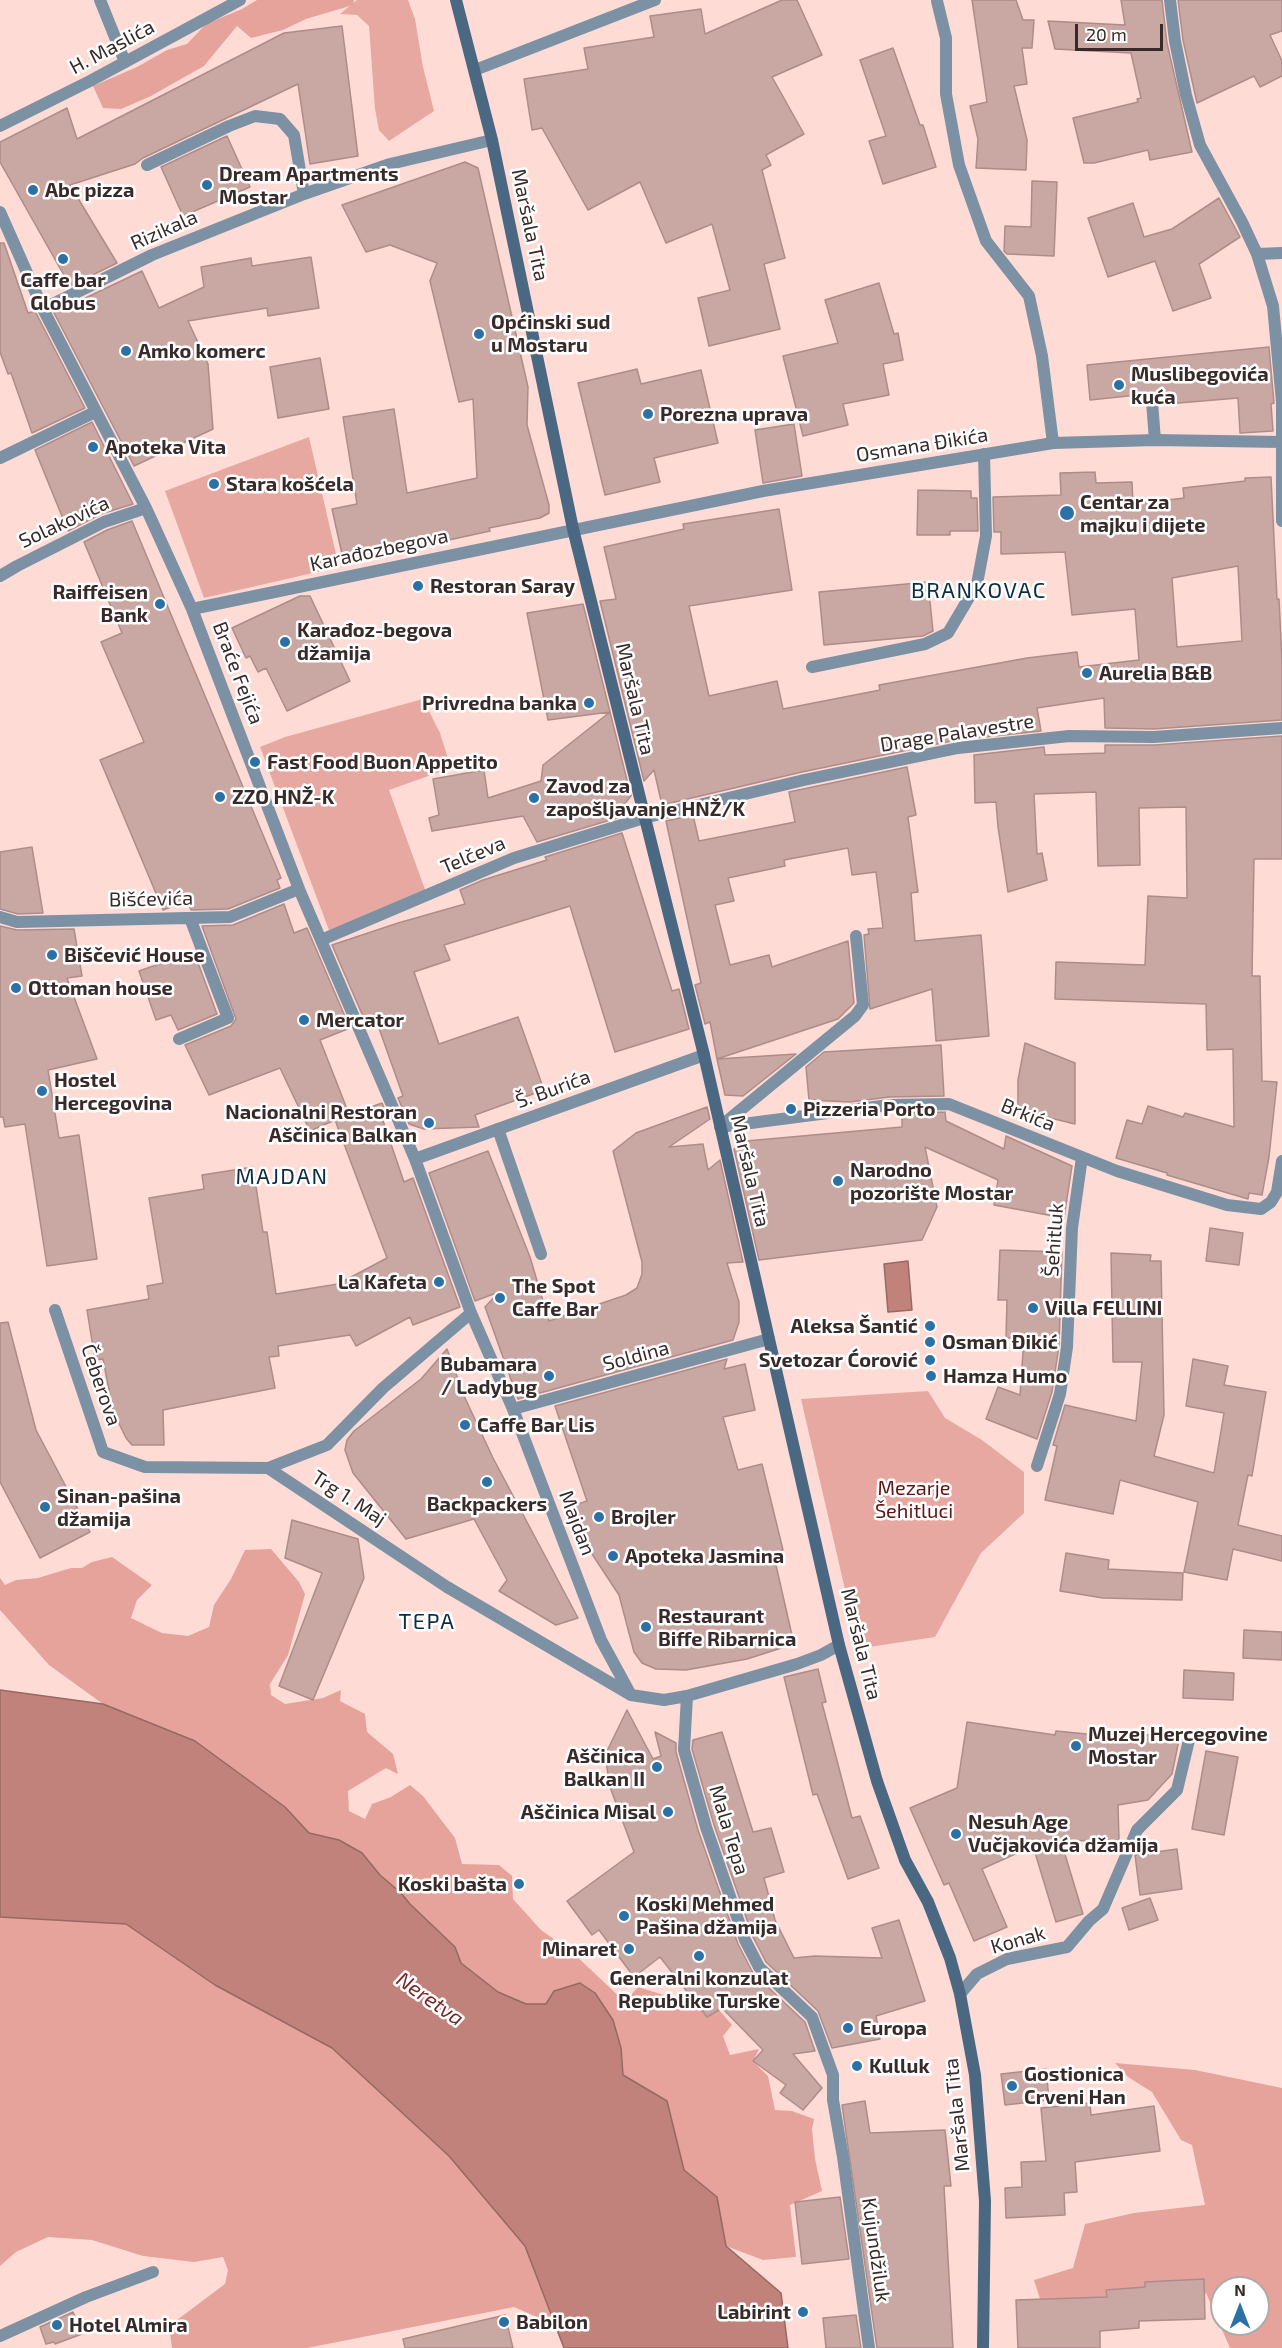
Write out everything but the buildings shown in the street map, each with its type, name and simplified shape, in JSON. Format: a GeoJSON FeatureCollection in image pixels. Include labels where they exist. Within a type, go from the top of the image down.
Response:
{"type":"FeatureCollection","features":[{"type":"Feature","properties":{"kind":"street"},"geometry":{"type":"LineString","coordinates":[[100,0],[126,62]]}},
{"type":"Feature","properties":{"kind":"street","name":"H. Maslića"},"geometry":{"type":"LineString","coordinates":[[0,126],[126,62],[240,0]]}},
{"type":"Feature","properties":{"kind":"street","name":"Maršala Tita"},"geometry":{"type":"LineString","coordinates":[[456,0],[492,140],[573,529],[704,1055],[839,1645],[877,1781],[905,1860],[928,1902],[950,1958],[960,1994],[975,2075],[985,2201],[983,2348]]}},
{"type":"Feature","properties":{"kind":"street"},"geometry":{"type":"LineString","coordinates":[[475,70],[655,0]]}},
{"type":"Feature","properties":{"kind":"street"},"geometry":{"type":"LineString","coordinates":[[1170,0],[1182,74],[1200,145],[1257,254],[1273,306],[1282,403],[1282,521]]}},
{"type":"Feature","properties":{"kind":"street"},"geometry":{"type":"LineString","coordinates":[[937,1],[946,38],[946,94],[959,165],[986,241],[1029,296],[1042,356],[1053,443]]}},
{"type":"Feature","properties":{"kind":"street"},"geometry":{"type":"LineString","coordinates":[[147,165],[255,116],[280,119],[294,135],[304,194]]}},
{"type":"Feature","properties":{"kind":"street","name":"Rizikala"},"geometry":{"type":"LineString","coordinates":[[43,309],[152,255],[304,194],[390,164],[492,140]]}},
{"type":"Feature","properties":{"kind":"street","name":"Braće Fejića"},"geometry":{"type":"LineString","coordinates":[[0,212],[43,309],[146,508],[192,609],[299,889],[415,1159]]}},
{"type":"Feature","properties":{"kind":"street"},"geometry":{"type":"LineString","coordinates":[[1257,254],[1282,253]]}},
{"type":"Feature","properties":{"kind":"street"},"geometry":{"type":"LineString","coordinates":[[1152,402],[1155,440]]}},
{"type":"Feature","properties":{"kind":"street"},"geometry":{"type":"LineString","coordinates":[[0,458],[95,412]]}},
{"type":"Feature","properties":{"kind":"street","name":"Osmana Đikića"},"geometry":{"type":"LineString","coordinates":[[573,529],[763,491],[1053,443],[1155,440],[1282,442]]}},
{"type":"Feature","properties":{"kind":"street"},"geometry":{"type":"LineString","coordinates":[[812,667],[925,644],[948,633],[977,584],[986,536],[984,454]]}},
{"type":"Feature","properties":{"kind":"street","name":"Solakovića"},"geometry":{"type":"LineString","coordinates":[[0,576],[104,522],[146,508]]}},
{"type":"Feature","properties":{"kind":"street","name":"Karađozbegova"},"geometry":{"type":"LineString","coordinates":[[192,609],[573,529]]}},
{"type":"Feature","properties":{"kind":"street","name":"Drage Palavestre"},"geometry":{"type":"LineString","coordinates":[[644,818],[804,780],[958,748],[1069,735],[1154,737],[1282,728]]}},
{"type":"Feature","properties":{"kind":"street","name":"Telčeva"},"geometry":{"type":"LineString","coordinates":[[321,940],[514,858],[644,818]]}},
{"type":"Feature","properties":{"kind":"street","name":"Bišćevića"},"geometry":{"type":"LineString","coordinates":[[0,917],[17,922],[230,917],[299,889]]}},
{"type":"Feature","properties":{"kind":"street"},"geometry":{"type":"LineString","coordinates":[[180,1039],[228,1018],[190,918]]}},
{"type":"Feature","properties":{"kind":"street"},"geometry":{"type":"LineString","coordinates":[[720,1127],[855,1016],[863,1005],[855,936]]}},
{"type":"Feature","properties":{"kind":"street","name":"Š. Burića"},"geometry":{"type":"LineString","coordinates":[[415,1159],[704,1055]]}},
{"type":"Feature","properties":{"kind":"street","name":"Brkića"},"geometry":{"type":"LineString","coordinates":[[720,1127],[890,1105],[949,1104],[1117,1171],[1227,1205],[1261,1209],[1277,1192],[1282,1161]]}},
{"type":"Feature","properties":{"kind":"street"},"geometry":{"type":"LineString","coordinates":[[498,1129],[541,1254]]}},
{"type":"Feature","properties":{"kind":"street","name":"Šehitluk"},"geometry":{"type":"LineString","coordinates":[[1037,1466],[1060,1394],[1067,1347],[1072,1228],[1082,1157]]}},
{"type":"Feature","properties":{"kind":"street","name":"Majdan"},"geometry":{"type":"LineString","coordinates":[[415,1159],[471,1313],[513,1409],[601,1640],[631,1695]]}},
{"type":"Feature","properties":{"kind":"street","name":"Čeberova"},"geometry":{"type":"LineString","coordinates":[[55,1310],[103,1452],[145,1467],[268,1468]]}},
{"type":"Feature","properties":{"kind":"street","name":"Trg 1. Maj"},"geometry":{"type":"LineString","coordinates":[[268,1468],[327,1445],[382,1388],[471,1313]]}},
{"type":"Feature","properties":{"kind":"street","name":"Soldina"},"geometry":{"type":"LineString","coordinates":[[513,1409],[769,1339]]}},
{"type":"Feature","properties":{"kind":"street","name":"Trg 1. Maj"},"geometry":{"type":"LineString","coordinates":[[268,1468],[447,1587],[631,1695]]}},
{"type":"Feature","properties":{"kind":"street"},"geometry":{"type":"LineString","coordinates":[[631,1695],[664,1700],[687,1696],[803,1662],[839,1645]]}},
{"type":"Feature","properties":{"kind":"street","name":"Mala Tepa"},"geometry":{"type":"LineString","coordinates":[[687,1696],[684,1750],[722,1875],[745,1940],[759,1967],[812,2017],[833,2075],[833,2100],[843,2157]]}},
{"type":"Feature","properties":{"kind":"street","name":"Konak"},"geometry":{"type":"LineString","coordinates":[[960,1994],[977,1974],[1007,1959],[1067,1947],[1089,1921],[1103,1909],[1137,1830],[1177,1790],[1189,1740]]}},
{"type":"Feature","properties":{"kind":"street","name":"Kujundžiluk"},"geometry":{"type":"LineString","coordinates":[[843,2157],[869,2348]]}},
{"type":"Feature","properties":{"kind":"street"},"geometry":{"type":"LineString","coordinates":[[0,2336],[86,2297],[153,2272]]}},
{"type":"Feature","properties":{"kind":"green space"},"geometry":{"type":"Polygon","coordinates":[[[357,0],[408,0],[415,19],[423,67],[434,111],[389,141],[379,130],[375,109],[369,26],[357,15],[340,14],[357,0]]]}},
{"type":"Feature","properties":{"kind":"green space"},"geometry":{"type":"Polygon","coordinates":[[[309,437],[339,567],[204,598],[165,491],[309,437]]]}},
{"type":"Feature","properties":{"kind":"green space"},"geometry":{"type":"Polygon","coordinates":[[[423,699],[440,733],[451,768],[389,790],[427,895],[329,930],[260,747],[285,737],[423,699]]]}},
{"type":"Feature","properties":{"kind":"green space","name":"Mezarje Šehitluci"},"geometry":{"type":"Polygon","coordinates":[[[928,1391],[945,1418],[982,1440],[1024,1472],[1024,1513],[981,1553],[935,1637],[869,1647],[850,1611],[801,1399],[928,1391]]]}},
{"type":"Feature","properties":{"kind":"shaded area"},"geometry":{"type":"Polygon","coordinates":[[[257,0],[354,0],[353,5],[306,19],[283,30],[251,38],[237,26],[204,66],[151,96],[121,109],[103,108],[93,86],[137,67],[167,50],[187,44],[206,24],[257,0]]]}},
{"type":"Feature","properties":{"kind":"shaded area"},"geometry":{"type":"Polygon","coordinates":[[[271,1549],[299,1582],[305,1594],[288,1655],[270,1684],[271,1695],[285,1704],[323,1698],[341,1690],[340,1701],[365,1714],[367,1732],[393,1754],[398,1774],[386,1768],[348,1791],[349,1811],[365,1819],[372,1804],[391,1797],[410,1785],[423,1796],[455,1838],[462,1864],[499,1865],[512,1876],[513,1899],[541,1930],[572,1952],[625,2002],[638,1987],[667,1996],[714,2004],[732,2025],[723,2036],[730,2055],[759,2049],[753,2061],[768,2076],[775,2110],[792,2111],[814,2119],[812,2129],[815,2159],[822,2191],[790,2205],[796,2257],[763,2260],[726,2246],[717,2197],[684,2170],[667,2101],[623,2075],[621,2048],[546,2004],[526,2004],[498,1992],[460,1962],[455,1947],[380,1875],[362,1853],[339,1840],[309,1833],[285,1807],[195,1741],[103,1704],[49,1665],[0,1610],[0,1578],[5,1585],[16,1580],[38,1578],[71,1568],[82,1568],[92,1562],[112,1557],[152,1585],[137,1600],[131,1618],[162,1633],[188,1636],[209,1627],[214,1605],[231,1579],[245,1550],[271,1549]]]}},
{"type":"Feature","properties":{"kind":"shaded area"},"geometry":{"type":"Polygon","coordinates":[[[0,1917],[126,1924],[215,1985],[332,2048],[449,2156],[525,2246],[555,2325],[514,2307],[307,2348],[172,2348],[169,2326],[225,2284],[228,2270],[223,2257],[194,2262],[143,2256],[92,2240],[48,2237],[16,2252],[0,2266],[0,1917]]]}},
{"type":"Feature","properties":{"kind":"shaded area"},"geometry":{"type":"Polygon","coordinates":[[[1115,2063],[1195,2070],[1282,2088],[1282,2348],[1230,2348],[1225,2336],[1270,2336],[1270,2276],[1210,2276],[1210,2302],[1206,2293],[1114,2314],[1040,2299],[1034,2280],[1073,2268],[1085,2224],[1134,2213],[1205,2205],[1192,2145],[1181,2140],[1152,2092],[1128,2077],[1115,2063]]]}},
{"type":"Feature","properties":{"kind":"water"},"geometry":{"type":"Polygon","coordinates":[[[908,1261],[912,1310],[888,1312],[884,1264],[908,1261]]]}},
{"type":"Feature","properties":{"kind":"water","name":"Neretva"},"geometry":{"type":"Polygon","coordinates":[[[0,1690],[103,1704],[195,1741],[285,1807],[309,1833],[339,1840],[362,1853],[380,1875],[455,1947],[461,1963],[498,1992],[526,2004],[546,2004],[554,1991],[580,1983],[595,1993],[613,2020],[621,2048],[623,2075],[667,2101],[684,2170],[717,2197],[726,2246],[781,2293],[788,2348],[564,2348],[525,2246],[449,2156],[332,2048],[215,1985],[126,1924],[0,1917],[0,1690]]]}},
{"type":"Feature","properties":{"kind":"place","name":"Dream Apartments Mostar"},"geometry":{"type":"Point","coordinates":[207,185]}},
{"type":"Feature","properties":{"kind":"place","name":"Abc pizza"},"geometry":{"type":"Point","coordinates":[33,190]}},
{"type":"Feature","properties":{"kind":"place","name":"Caffe bar Globus"},"geometry":{"type":"Point","coordinates":[63,259]}},
{"type":"Feature","properties":{"kind":"place","name":"Općinski sud u Mostaru"},"geometry":{"type":"Point","coordinates":[479,334]}},
{"type":"Feature","properties":{"kind":"place","name":"Amko komerc"},"geometry":{"type":"Point","coordinates":[126,351]}},
{"type":"Feature","properties":{"kind":"place","name":"Muslibegovića kuća"},"geometry":{"type":"Point","coordinates":[1119,385]}},
{"type":"Feature","properties":{"kind":"place","name":"Porezna uprava"},"geometry":{"type":"Point","coordinates":[648,414]}},
{"type":"Feature","properties":{"kind":"place","name":"Apoteka Vita"},"geometry":{"type":"Point","coordinates":[93,447]}},
{"type":"Feature","properties":{"kind":"place","name":"Stara košćela"},"geometry":{"type":"Point","coordinates":[214,484]}},
{"type":"Feature","properties":{"kind":"place","name":"Centar za majku i dijete"},"geometry":{"type":"Point","coordinates":[1067,513]}},
{"type":"Feature","properties":{"kind":"place","name":"Restoran Saray"},"geometry":{"type":"Point","coordinates":[418,586]}},
{"type":"Feature","properties":{"kind":"place","name":"Raiffeisen Bank"},"geometry":{"type":"Point","coordinates":[160,604]}},
{"type":"Feature","properties":{"kind":"place","name":"Karađoz-begova džamija"},"geometry":{"type":"Point","coordinates":[285,642]}},
{"type":"Feature","properties":{"kind":"place","name":"Aurelia B&B"},"geometry":{"type":"Point","coordinates":[1087,673]}},
{"type":"Feature","properties":{"kind":"place","name":"Privredna banka"},"geometry":{"type":"Point","coordinates":[589,703]}},
{"type":"Feature","properties":{"kind":"place","name":"Fast Food Buon Appetito"},"geometry":{"type":"Point","coordinates":[255,762]}},
{"type":"Feature","properties":{"kind":"place","name":"ZZO HNŽ-K"},"geometry":{"type":"Point","coordinates":[220,797]}},
{"type":"Feature","properties":{"kind":"place","name":"Zavod za zapošljavanje HNŽ/K"},"geometry":{"type":"Point","coordinates":[534,798]}},
{"type":"Feature","properties":{"kind":"place","name":"Biščević House"},"geometry":{"type":"Point","coordinates":[52,955]}},
{"type":"Feature","properties":{"kind":"place","name":"Ottoman house"},"geometry":{"type":"Point","coordinates":[16,988]}},
{"type":"Feature","properties":{"kind":"place","name":"Mercator"},"geometry":{"type":"Point","coordinates":[304,1020]}},
{"type":"Feature","properties":{"kind":"place","name":"Hostel Hercegovina"},"geometry":{"type":"Point","coordinates":[42,1091]}},
{"type":"Feature","properties":{"kind":"place","name":"Pizzeria Porto"},"geometry":{"type":"Point","coordinates":[791,1109]}},
{"type":"Feature","properties":{"kind":"place","name":"Nacionalni Restoran Aščinica Balkan"},"geometry":{"type":"Point","coordinates":[429,1123]}},
{"type":"Feature","properties":{"kind":"place","name":"Narodno pozorište Mostar"},"geometry":{"type":"Point","coordinates":[838,1181]}},
{"type":"Feature","properties":{"kind":"place","name":"La Kafeta"},"geometry":{"type":"Point","coordinates":[439,1282]}},
{"type":"Feature","properties":{"kind":"place","name":"The Spot Caffe Bar"},"geometry":{"type":"Point","coordinates":[500,1298]}},
{"type":"Feature","properties":{"kind":"place","name":"Villa FELLINI"},"geometry":{"type":"Point","coordinates":[1033,1308]}},
{"type":"Feature","properties":{"kind":"place","name":"Aleksa Šantić"},"geometry":{"type":"Point","coordinates":[930,1326]}},
{"type":"Feature","properties":{"kind":"place","name":"Osman Đikić"},"geometry":{"type":"Point","coordinates":[930,1342]}},
{"type":"Feature","properties":{"kind":"place","name":"Svetozar Ćorović"},"geometry":{"type":"Point","coordinates":[930,1360]}},
{"type":"Feature","properties":{"kind":"place","name":"Bubamara / Ladybug"},"geometry":{"type":"Point","coordinates":[549,1376]}},
{"type":"Feature","properties":{"kind":"place","name":"Hamza Humo"},"geometry":{"type":"Point","coordinates":[931,1376]}},
{"type":"Feature","properties":{"kind":"place","name":"Caffe Bar Lis"},"geometry":{"type":"Point","coordinates":[465,1425]}},
{"type":"Feature","properties":{"kind":"place","name":"Backpackers"},"geometry":{"type":"Point","coordinates":[487,1482]}},
{"type":"Feature","properties":{"kind":"place","name":"Sinan-pašina džamija"},"geometry":{"type":"Point","coordinates":[45,1507]}},
{"type":"Feature","properties":{"kind":"place","name":"Brojler"},"geometry":{"type":"Point","coordinates":[599,1517]}},
{"type":"Feature","properties":{"kind":"place","name":"Apoteka Jasmina"},"geometry":{"type":"Point","coordinates":[613,1556]}},
{"type":"Feature","properties":{"kind":"place","name":"Restaurant Biffe Ribarnica"},"geometry":{"type":"Point","coordinates":[646,1627]}},
{"type":"Feature","properties":{"kind":"place","name":"Muzej Hercegovine Mostar"},"geometry":{"type":"Point","coordinates":[1076,1746]}},
{"type":"Feature","properties":{"kind":"place","name":"Aščinica Balkan II"},"geometry":{"type":"Point","coordinates":[657,1767]}},
{"type":"Feature","properties":{"kind":"place","name":"Aščinica Misal"},"geometry":{"type":"Point","coordinates":[668,1812]}},
{"type":"Feature","properties":{"kind":"place","name":"Nesuh Age Vučjakovića džamija"},"geometry":{"type":"Point","coordinates":[956,1834]}},
{"type":"Feature","properties":{"kind":"place","name":"Koski bašta"},"geometry":{"type":"Point","coordinates":[519,1884]}},
{"type":"Feature","properties":{"kind":"place","name":"Koski Mehmed Pašina džamija"},"geometry":{"type":"Point","coordinates":[624,1916]}},
{"type":"Feature","properties":{"kind":"place","name":"Minaret"},"geometry":{"type":"Point","coordinates":[629,1949]}},
{"type":"Feature","properties":{"kind":"place","name":"Generalni konzulat Republike Turske"},"geometry":{"type":"Point","coordinates":[699,1956]}},
{"type":"Feature","properties":{"kind":"place","name":"Europa"},"geometry":{"type":"Point","coordinates":[848,2028]}},
{"type":"Feature","properties":{"kind":"place","name":"Kulluk"},"geometry":{"type":"Point","coordinates":[857,2066]}},
{"type":"Feature","properties":{"kind":"place","name":"Gostionica Crveni Han"},"geometry":{"type":"Point","coordinates":[1012,2086]}},
{"type":"Feature","properties":{"kind":"place","name":"Labirint"},"geometry":{"type":"Point","coordinates":[803,2312]}},
{"type":"Feature","properties":{"kind":"place","name":"Babilon"},"geometry":{"type":"Point","coordinates":[504,2322]}},
{"type":"Feature","properties":{"kind":"place","name":"Hotel Almira"},"geometry":{"type":"Point","coordinates":[57,2325]}},
{"type":"Feature","properties":{"kind":"district","name":"BRANKOVAC"},"geometry":{"type":"Point","coordinates":[979,591]}},
{"type":"Feature","properties":{"kind":"district","name":"MAJDAN"},"geometry":{"type":"Point","coordinates":[282,1177]}},
{"type":"Feature","properties":{"kind":"district","name":"TEPA"},"geometry":{"type":"Point","coordinates":[427,1622]}}]}
